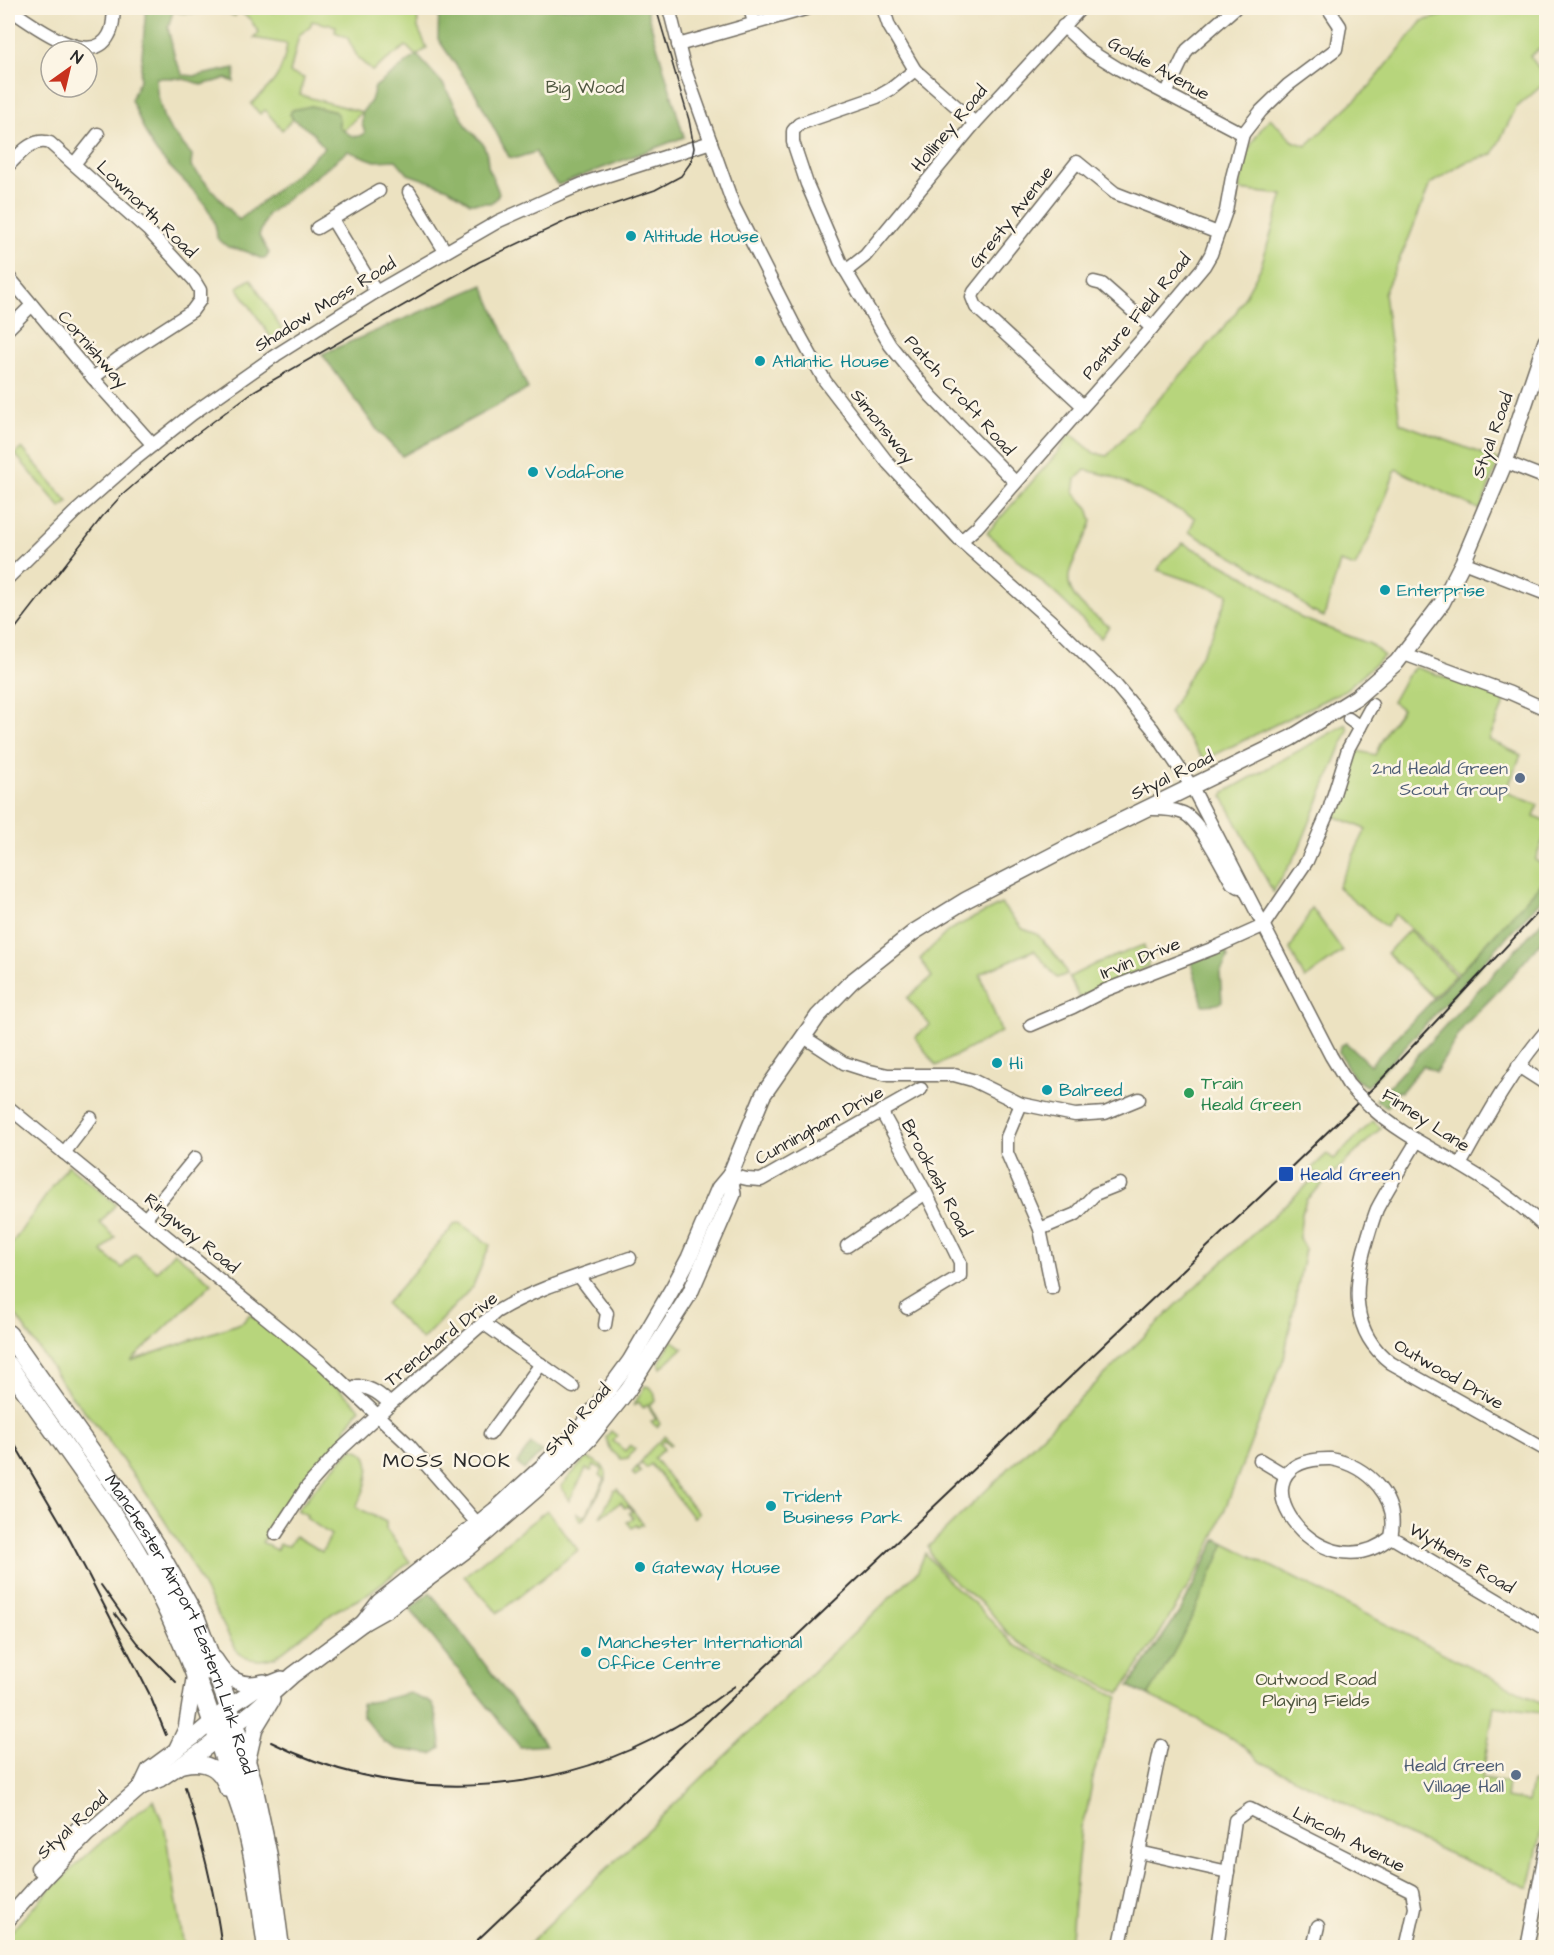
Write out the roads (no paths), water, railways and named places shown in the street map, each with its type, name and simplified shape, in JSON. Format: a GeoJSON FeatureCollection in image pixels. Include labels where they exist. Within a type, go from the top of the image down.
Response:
{"type":"FeatureCollection","features":[{"type":"Feature","properties":{"kind":"highway","name":"Manchester Airport Eastern Link Road"},"geometry":{"type":"LineString","coordinates":[[8,1334],[141,1524],[181,1590],[206,1645],[255,1868],[267,1947]]}},
{"type":"Feature","properties":{"kind":"highway","name":"Manchester Airport Eastern Link Road"},"geometry":{"type":"LineString","coordinates":[[8,1365],[97,1490],[133,1546],[162,1600],[195,1671],[247,1763],[266,1846],[280,1947]]}},
{"type":"Feature","properties":{"kind":"main road","name":"Styal Road"},"geometry":{"type":"LineString","coordinates":[[8,1919],[87,1834],[141,1787],[160,1779],[179,1766],[254,1690],[293,1675],[363,1623],[379,1602],[481,1529],[495,1510],[580,1429],[630,1361],[674,1286],[689,1258],[719,1188],[730,1175],[763,1095],[818,1017],[851,982],[914,932],[966,900],[1291,738],[1349,702],[1381,677],[1404,654],[1442,603],[1463,562],[1505,462],[1543,360],[1546,340]]}},
{"type":"Feature","properties":{"kind":"main road"},"geometry":{"type":"LineString","coordinates":[[141,1524],[159,1571],[206,1669],[224,1722]]}},
{"type":"Feature","properties":{"kind":"main road"},"geometry":{"type":"LineString","coordinates":[[206,1645],[224,1673],[243,1683],[258,1684],[293,1675]]}},
{"type":"Feature","properties":{"kind":"main road"},"geometry":{"type":"LineString","coordinates":[[175,1751],[186,1730],[195,1671]]}},
{"type":"Feature","properties":{"kind":"main road"},"geometry":{"type":"LineString","coordinates":[[247,1763],[255,1728],[268,1706],[293,1675]]}},
{"type":"Feature","properties":{"kind":"main road","name":"Styal Road"},"geometry":{"type":"LineString","coordinates":[[141,1787],[149,1770],[175,1751],[224,1722]]}},
{"type":"Feature","properties":{"kind":"main road"},"geometry":{"type":"LineString","coordinates":[[179,1766],[197,1763],[216,1769],[224,1779],[230,1799],[245,1823]]}},
{"type":"Feature","properties":{"kind":"street"},"geometry":{"type":"LineString","coordinates":[[8,8],[25,12],[49,35],[80,48],[95,48],[105,42],[110,35],[114,8]]}},
{"type":"Feature","properties":{"kind":"street","name":"Simonsway"},"geometry":{"type":"LineString","coordinates":[[669,8],[678,45],[734,207],[825,381],[888,463],[961,541],[1052,622],[1115,684],[1152,728],[1192,787]]}},
{"type":"Feature","properties":{"kind":"street"},"geometry":{"type":"LineString","coordinates":[[750,8],[754,23]]}},
{"type":"Feature","properties":{"kind":"street"},"geometry":{"type":"LineString","coordinates":[[678,45],[810,8]]}},
{"type":"Feature","properties":{"kind":"street"},"geometry":{"type":"LineString","coordinates":[[883,8],[889,26],[915,70],[975,123]]}},
{"type":"Feature","properties":{"kind":"street","name":"Holliney Road"},"geometry":{"type":"LineString","coordinates":[[846,271],[865,256],[975,123],[1081,8]]}},
{"type":"Feature","properties":{"kind":"street"},"geometry":{"type":"LineString","coordinates":[[1166,94],[1187,50],[1235,8]]}},
{"type":"Feature","properties":{"kind":"street","name":"Pasture Field Road"},"geometry":{"type":"LineString","coordinates":[[961,541],[977,527],[1204,266],[1226,211],[1243,134],[1261,111],[1288,85],[1336,49],[1340,26],[1328,8]]}},
{"type":"Feature","properties":{"kind":"street","name":"Goldie Avenue"},"geometry":{"type":"LineString","coordinates":[[1063,26],[1090,51],[1243,134]]}},
{"type":"Feature","properties":{"kind":"street","name":"Patch Croft Road"},"geometry":{"type":"LineString","coordinates":[[915,70],[877,97],[799,124],[793,131],[793,142],[807,184],[846,271],[890,345],[931,396],[1015,482]]}},
{"type":"Feature","properties":{"kind":"street"},"geometry":{"type":"LineString","coordinates":[[74,164],[98,134]]}},
{"type":"Feature","properties":{"kind":"street","name":"Lownorth Road"},"geometry":{"type":"LineString","coordinates":[[8,166],[29,146],[38,141],[50,143],[148,230],[194,280],[200,290],[200,300],[192,311],[119,358],[93,378]]}},
{"type":"Feature","properties":{"kind":"street","name":"Shadow Moss Road"},"geometry":{"type":"LineString","coordinates":[[8,578],[74,513],[192,414],[276,355],[376,292],[499,221],[587,182],[711,142]]}},
{"type":"Feature","properties":{"kind":"street","name":"Gresty Avenue"},"geometry":{"type":"LineString","coordinates":[[1083,406],[975,307],[972,297],[974,292],[1077,162],[1115,194],[1218,233]]}},
{"type":"Feature","properties":{"kind":"street"},"geometry":{"type":"LineString","coordinates":[[317,228],[379,191]]}},
{"type":"Feature","properties":{"kind":"street"},"geometry":{"type":"LineString","coordinates":[[409,192],[445,251]]}},
{"type":"Feature","properties":{"kind":"street"},"geometry":{"type":"LineString","coordinates":[[332,219],[376,292]]}},
{"type":"Feature","properties":{"kind":"street","name":"Cornishway"},"geometry":{"type":"LineString","coordinates":[[8,276],[93,378],[153,445]]}},
{"type":"Feature","properties":{"kind":"street"},"geometry":{"type":"LineString","coordinates":[[1094,282],[1102,285],[1152,328]]}},
{"type":"Feature","properties":{"kind":"street"},"geometry":{"type":"LineString","coordinates":[[8,329],[32,305]]}},
{"type":"Feature","properties":{"kind":"street"},"geometry":{"type":"LineString","coordinates":[[1505,462],[1546,478]]}},
{"type":"Feature","properties":{"kind":"street"},"geometry":{"type":"LineString","coordinates":[[1463,562],[1546,594]]}},
{"type":"Feature","properties":{"kind":"street"},"geometry":{"type":"LineString","coordinates":[[1404,654],[1510,693],[1546,709]]}},
{"type":"Feature","properties":{"kind":"street"},"geometry":{"type":"LineString","coordinates":[[1263,926],[1307,861],[1329,810],[1348,749],[1372,705]]}},
{"type":"Feature","properties":{"kind":"street"},"geometry":{"type":"LineString","coordinates":[[1348,719],[1360,727]]}},
{"type":"Feature","properties":{"kind":"street","name":"Finney Lane"},"geometry":{"type":"LineString","coordinates":[[1192,787],[1331,1056],[1348,1084],[1382,1117],[1517,1203],[1546,1228]]}},
{"type":"Feature","properties":{"kind":"street","name":"Finney Lane"},"geometry":{"type":"LineString","coordinates":[[1146,809],[1167,809],[1184,814],[1195,822],[1232,882],[1245,891]]}},
{"type":"Feature","properties":{"kind":"street","name":"Irvin Drive"},"geometry":{"type":"LineString","coordinates":[[1031,1025],[1124,982],[1214,948],[1263,926]]}},
{"type":"Feature","properties":{"kind":"street"},"geometry":{"type":"LineString","coordinates":[[1460,1165],[1518,1066],[1546,1031]]}},
{"type":"Feature","properties":{"kind":"street"},"geometry":{"type":"LineString","coordinates":[[804,1037],[844,1063],[866,1070],[888,1075],[954,1075],[972,1080],[1021,1104],[1075,1115],[1093,1115],[1120,1108],[1138,1099]]}},
{"type":"Feature","properties":{"kind":"street"},"geometry":{"type":"LineString","coordinates":[[1518,1066],[1546,1084]]}},
{"type":"Feature","properties":{"kind":"street","name":"Cunningham Drive"},"geometry":{"type":"LineString","coordinates":[[730,1175],[761,1180],[921,1089]]}},
{"type":"Feature","properties":{"kind":"street"},"geometry":{"type":"LineString","coordinates":[[1021,1104],[1006,1146],[1010,1163],[1040,1229],[1052,1288]]}},
{"type":"Feature","properties":{"kind":"street","name":"Ringway Road"},"geometry":{"type":"LineString","coordinates":[[8,1107],[146,1218],[379,1414],[481,1529]]}},
{"type":"Feature","properties":{"kind":"street","name":"Brookash Road"},"geometry":{"type":"LineString","coordinates":[[881,1111],[926,1193],[960,1262],[960,1276],[908,1308]]}},
{"type":"Feature","properties":{"kind":"street"},"geometry":{"type":"LineString","coordinates":[[64,1153],[91,1118]]}},
{"type":"Feature","properties":{"kind":"street","name":"Outwood Drive"},"geometry":{"type":"LineString","coordinates":[[1417,1140],[1376,1211],[1364,1251],[1358,1289],[1359,1317],[1363,1330],[1369,1343],[1378,1354],[1391,1363],[1546,1450]]}},
{"type":"Feature","properties":{"kind":"street"},"geometry":{"type":"LineString","coordinates":[[146,1218],[195,1158]]}},
{"type":"Feature","properties":{"kind":"street"},"geometry":{"type":"LineString","coordinates":[[1040,1229],[1076,1214],[1095,1194],[1116,1190]]}},
{"type":"Feature","properties":{"kind":"street"},"geometry":{"type":"LineString","coordinates":[[847,1246],[926,1193]]}},
{"type":"Feature","properties":{"kind":"street","name":"Trenchard Drive"},"geometry":{"type":"LineString","coordinates":[[276,1534],[296,1502],[339,1451],[483,1323],[508,1305],[630,1258]]}},
{"type":"Feature","properties":{"kind":"street"},"geometry":{"type":"LineString","coordinates":[[579,1276],[607,1313],[605,1324]]}},
{"type":"Feature","properties":{"kind":"street"},"geometry":{"type":"LineString","coordinates":[[483,1323],[573,1387]]}},
{"type":"Feature","properties":{"kind":"street"},"geometry":{"type":"LineString","coordinates":[[490,1434],[541,1364]]}},
{"type":"Feature","properties":{"kind":"street"},"geometry":{"type":"LineString","coordinates":[[352,1390],[358,1386],[369,1388],[390,1404]]}},
{"type":"Feature","properties":{"kind":"street"},"geometry":{"type":"LineString","coordinates":[[1260,1460],[1285,1475]]}},
{"type":"Feature","properties":{"kind":"street"},"geometry":{"type":"LineString","coordinates":[[1312,1460],[1342,1461],[1360,1469],[1375,1482],[1386,1498],[1392,1518],[1391,1537],[1375,1548],[1363,1552],[1346,1552],[1327,1548],[1314,1541],[1300,1530],[1284,1503],[1285,1475],[1295,1466],[1312,1460]]}},
{"type":"Feature","properties":{"kind":"street","name":"Wythens Road"},"geometry":{"type":"LineString","coordinates":[[1391,1537],[1546,1629]]}},
{"type":"Feature","properties":{"kind":"street"},"geometry":{"type":"LineString","coordinates":[[1120,1945],[1161,1746]]}},
{"type":"Feature","properties":{"kind":"street","name":"Lincoln Avenue"},"geometry":{"type":"LineString","coordinates":[[1228,1872],[1235,1820],[1250,1809],[1412,1891],[1415,1908],[1406,1947]]}},
{"type":"Feature","properties":{"kind":"street"},"geometry":{"type":"LineString","coordinates":[[1139,1852],[1228,1872],[1218,1947]]}},
{"type":"Feature","properties":{"kind":"street"},"geometry":{"type":"LineString","coordinates":[[1527,1947],[1546,1855]]}},
{"type":"Feature","properties":{"kind":"street"},"geometry":{"type":"LineString","coordinates":[[1313,1947],[1318,1926]]}},
{"type":"Feature","properties":{"kind":"tram line"},"geometry":{"type":"LineString","coordinates":[[8,638],[120,497],[167,456],[254,391],[479,262],[568,220],[655,190],[681,176],[691,162],[694,148],[689,120],[656,8]]}},
{"type":"Feature","properties":{"kind":"railway"},"geometry":{"type":"LineString","coordinates":[[469,1948],[1377,1084],[1546,904]]}},
{"type":"Feature","properties":{"kind":"railway"},"geometry":{"type":"LineString","coordinates":[[8,1433],[89,1576],[149,1693],[166,1735]]}},
{"type":"Feature","properties":{"kind":"railway"},"geometry":{"type":"LineString","coordinates":[[101,1585],[125,1619]]}},
{"type":"Feature","properties":{"kind":"railway"},"geometry":{"type":"LineString","coordinates":[[115,1614],[137,1643],[176,1682]]}},
{"type":"Feature","properties":{"kind":"railway"},"geometry":{"type":"LineString","coordinates":[[271,1742],[319,1762],[369,1776],[421,1784],[472,1785],[524,1780],[575,1769],[624,1752],[671,1729],[735,1686]]}},
{"type":"Feature","properties":{"kind":"railway"},"geometry":{"type":"LineString","coordinates":[[185,1787],[207,1866],[222,1948]]}},
{"type":"Feature","properties":{"kind":"place","name":"Altitude House"},"geometry":{"type":"Point","coordinates":[631,236]}},
{"type":"Feature","properties":{"kind":"place","name":"Atlantic House"},"geometry":{"type":"Point","coordinates":[760,361]}},
{"type":"Feature","properties":{"kind":"place","name":"Vodafone"},"geometry":{"type":"Point","coordinates":[533,472]}},
{"type":"Feature","properties":{"kind":"place","name":"Enterprise"},"geometry":{"type":"Point","coordinates":[1385,590]}},
{"type":"Feature","properties":{"kind":"place","name":"2nd Heald Green Scout Group"},"geometry":{"type":"Point","coordinates":[1520,778]}},
{"type":"Feature","properties":{"kind":"place","name":"Hi"},"geometry":{"type":"Point","coordinates":[997,1063]}},
{"type":"Feature","properties":{"kind":"place","name":"Balreed"},"geometry":{"type":"Point","coordinates":[1047,1090]}},
{"type":"Feature","properties":{"kind":"place","name":"Train Heald Green"},"geometry":{"type":"Point","coordinates":[1189,1093]}},
{"type":"Feature","properties":{"kind":"place","name":"Heald Green"},"geometry":{"type":"Point","coordinates":[1286,1174]}},
{"type":"Feature","properties":{"kind":"place","name":"Trident Business Park"},"geometry":{"type":"Point","coordinates":[771,1506]}},
{"type":"Feature","properties":{"kind":"place","name":"Gateway House"},"geometry":{"type":"Point","coordinates":[640,1567]}},
{"type":"Feature","properties":{"kind":"place","name":"Manchester International Office Centre"},"geometry":{"type":"Point","coordinates":[586,1652]}},
{"type":"Feature","properties":{"kind":"place","name":"Heald Green Village Hall"},"geometry":{"type":"Point","coordinates":[1516,1775]}},
{"type":"Feature","properties":{"kind":"district","name":"MOSS NOOK"},"geometry":{"type":"Point","coordinates":[447,1460]}},
{"type":"Feature","properties":{"kind":"park label","name":"Big Wood"},"geometry":{"type":"Point","coordinates":[585,87]}},
{"type":"Feature","properties":{"kind":"park label","name":"Outwood Road Playing Fields"},"geometry":{"type":"Point","coordinates":[1316,1689]}}]}
